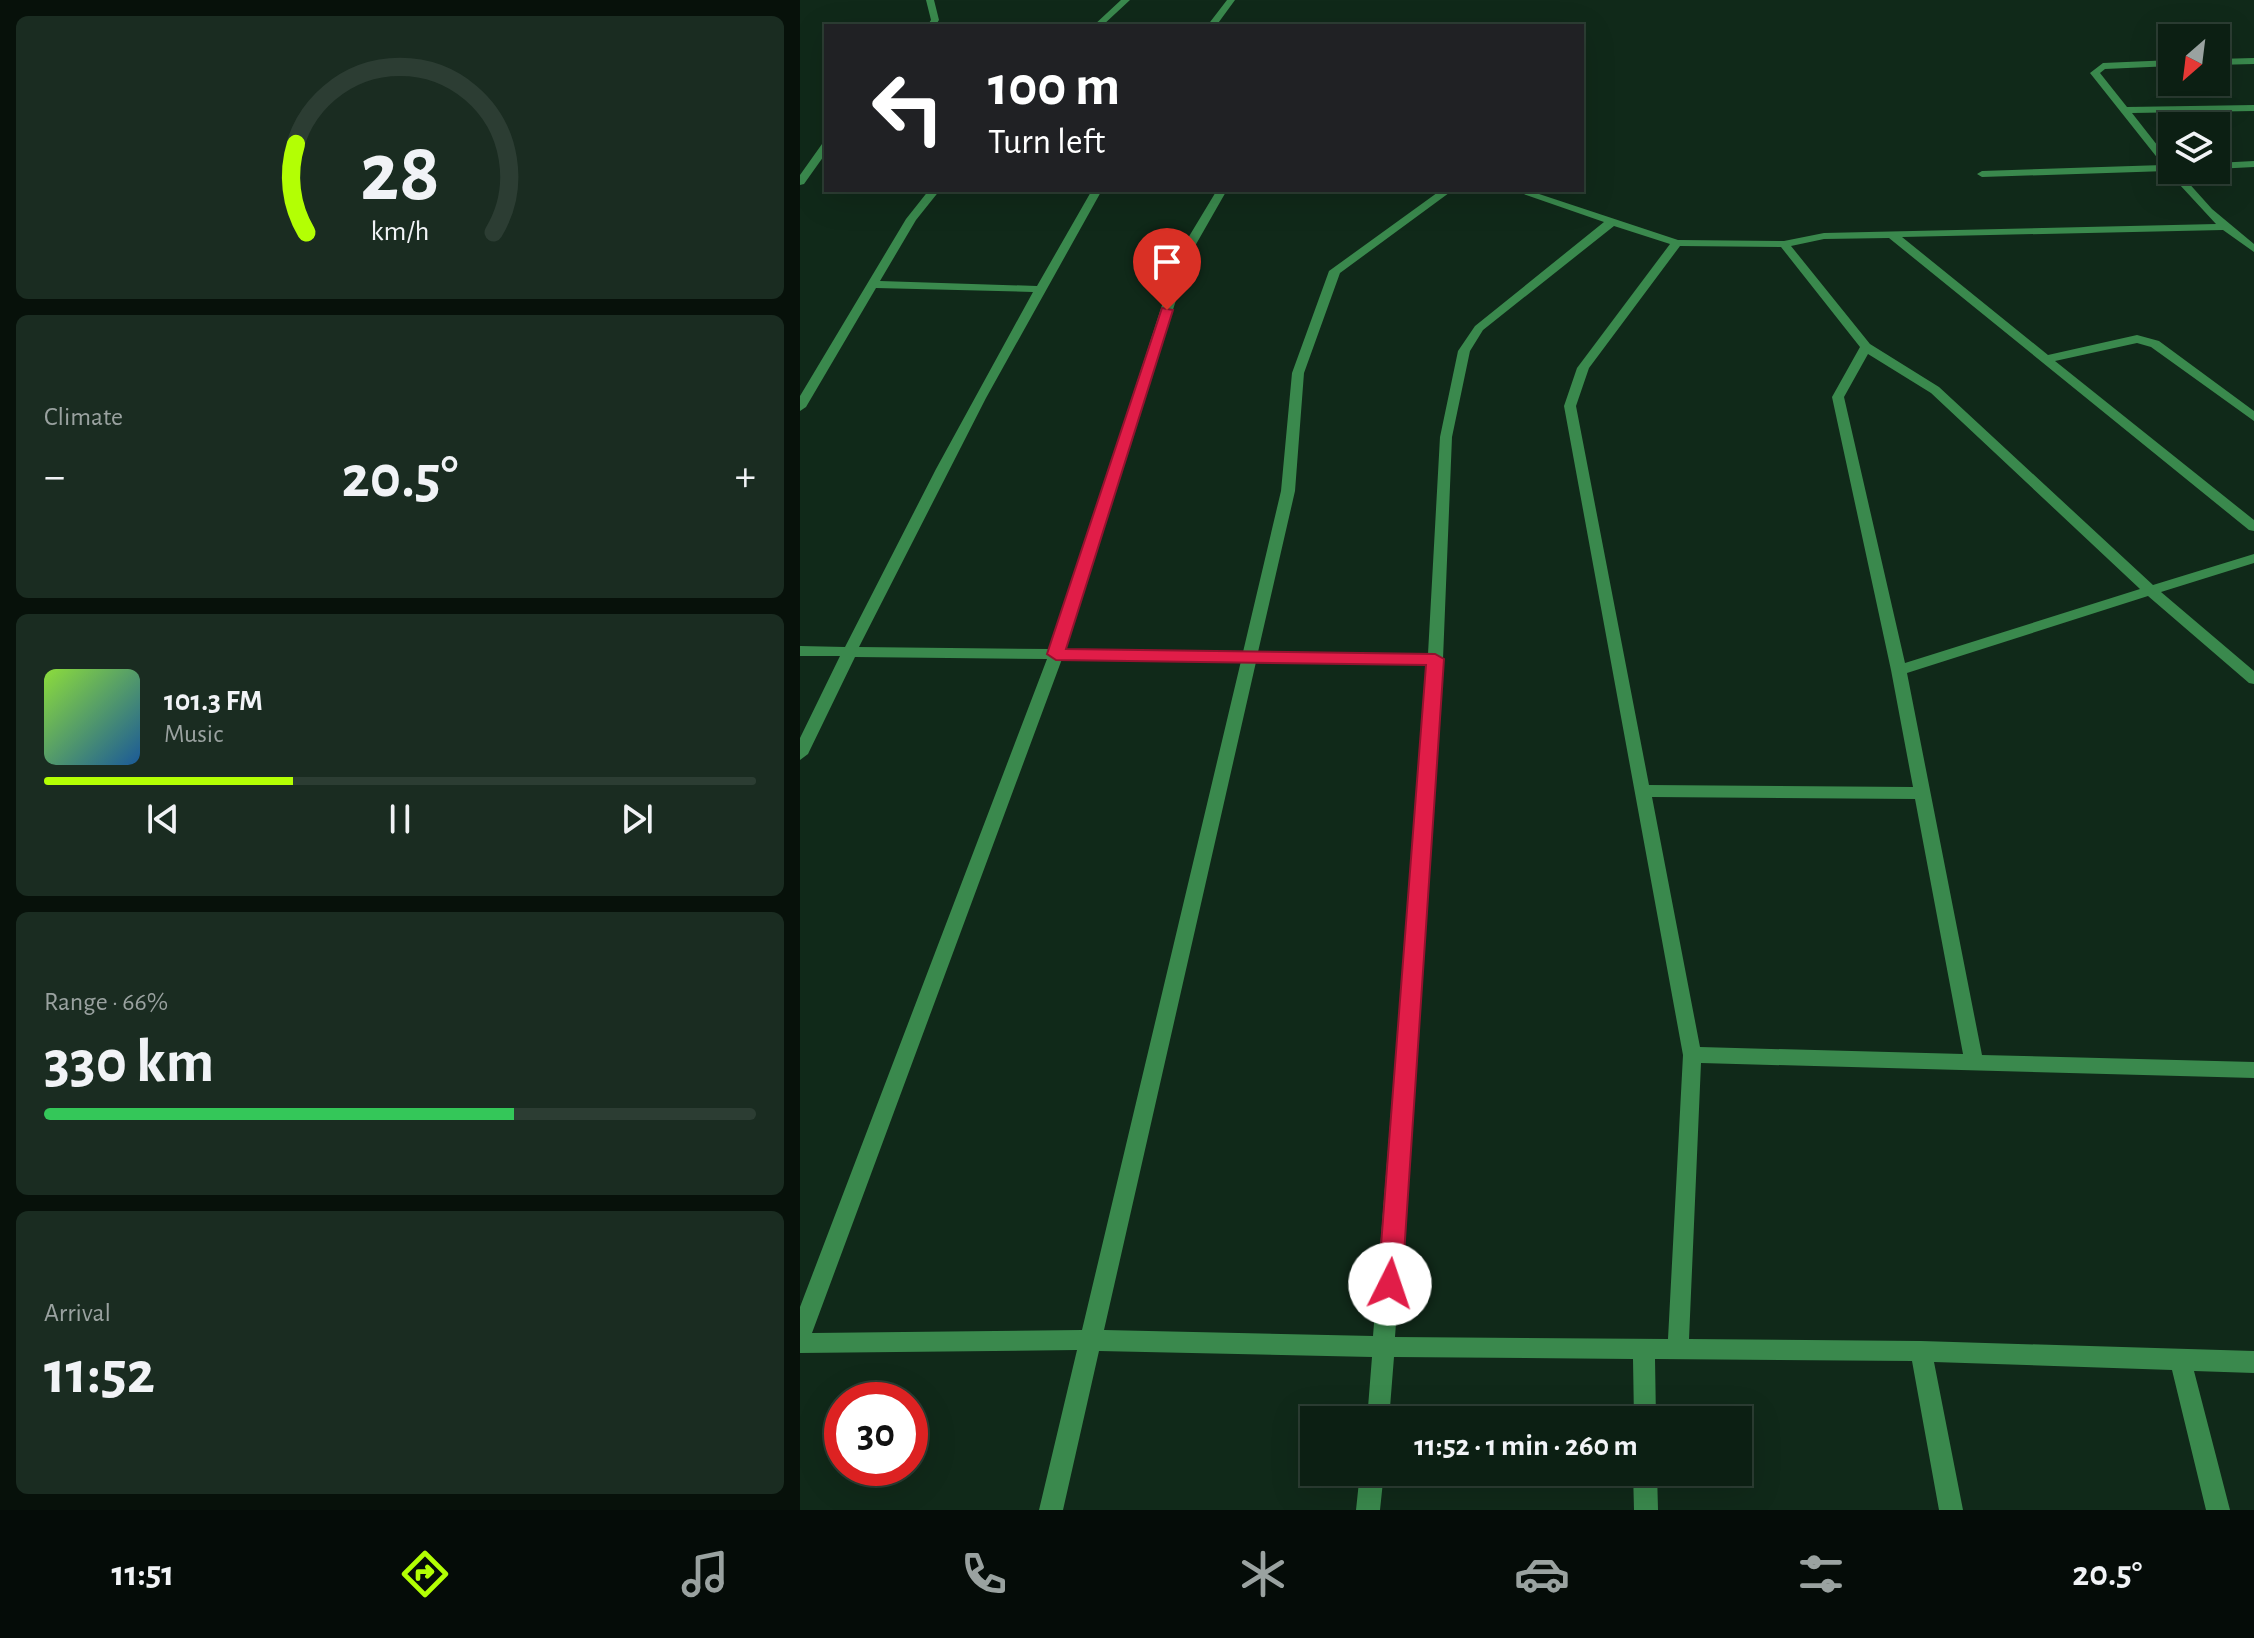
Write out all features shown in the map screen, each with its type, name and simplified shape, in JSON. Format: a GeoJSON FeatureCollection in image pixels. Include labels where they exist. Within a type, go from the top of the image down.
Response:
{"type":"FeatureCollection","features":[{"type":"Feature","properties":{"kind":"street"},"geometry":{"type":"LineString","coordinates":[[930,0],[935,20],[932,24]]}},
{"type":"Feature","properties":{"kind":"street"},"geometry":{"type":"LineString","coordinates":[[1099,24],[1126,0]]}},
{"type":"Feature","properties":{"kind":"street"},"geometry":{"type":"LineString","coordinates":[[1213,24],[1231,0]]}},
{"type":"Feature","properties":{"kind":"street"},"geometry":{"type":"LineString","coordinates":[[2230,62],[2254,61]]}},
{"type":"Feature","properties":{"kind":"street"},"geometry":{"type":"LineString","coordinates":[[2158,64],[2097,68],[2095,73],[2158,151]]}},
{"type":"Feature","properties":{"kind":"street"},"geometry":{"type":"LineString","coordinates":[[2127,110],[2254,108]]}},
{"type":"Feature","properties":{"kind":"street"},"geometry":{"type":"LineString","coordinates":[[800,182],[824,149]]}},
{"type":"Feature","properties":{"kind":"street"},"geometry":{"type":"LineString","coordinates":[[2230,165],[2254,164]]}},
{"type":"Feature","properties":{"kind":"street"},"geometry":{"type":"LineString","coordinates":[[1982,174],[2158,168]]}},
{"type":"Feature","properties":{"kind":"street"},"geometry":{"type":"LineString","coordinates":[[2185,184],[2223,227],[2254,249]]}},
{"type":"Feature","properties":{"kind":"street"},"geometry":{"type":"LineString","coordinates":[[800,407],[911,219],[933,192]]}},
{"type":"Feature","properties":{"kind":"street"},"geometry":{"type":"LineString","coordinates":[[800,754],[848,652],[1039,289],[1096,192]]}},
{"type":"Feature","properties":{"kind":"street"},"geometry":{"type":"LineString","coordinates":[[800,1336],[1056,654],[1185,253],[1221,192]]}},
{"type":"Feature","properties":{"kind":"street"},"geometry":{"type":"LineString","coordinates":[[1051,1510],[1288,491],[1298,373],[1335,271],[1445,192]]}},
{"type":"Feature","properties":{"kind":"street"},"geometry":{"type":"LineString","coordinates":[[1523,192],[1677,243],[1784,244],[1824,236],[2223,227]]}},
{"type":"Feature","properties":{"kind":"street"},"geometry":{"type":"LineString","coordinates":[[1379,1406],[1435,659],[1446,437],[1464,351],[1479,328],[1613,221]]}},
{"type":"Feature","properties":{"kind":"street"},"geometry":{"type":"LineString","coordinates":[[1891,234],[2254,527]]}},
{"type":"Feature","properties":{"kind":"street"},"geometry":{"type":"LineString","coordinates":[[1677,243],[1583,368],[1570,406],[1692,1055],[1678,1350]]}},
{"type":"Feature","properties":{"kind":"street"},"geometry":{"type":"LineString","coordinates":[[1784,244],[1866,347],[1935,390],[2150,590],[2254,679]]}},
{"type":"Feature","properties":{"kind":"street"},"geometry":{"type":"LineString","coordinates":[[872,284],[1039,289]]}},
{"type":"Feature","properties":{"kind":"street"},"geometry":{"type":"LineString","coordinates":[[2046,359],[2137,339],[2155,344],[2254,417]]}},
{"type":"Feature","properties":{"kind":"street"},"geometry":{"type":"LineString","coordinates":[[1866,347],[1838,397],[1899,670],[1974,1062]]}},
{"type":"Feature","properties":{"kind":"street"},"geometry":{"type":"LineString","coordinates":[[800,377],[817,377]]}},
{"type":"Feature","properties":{"kind":"street"},"geometry":{"type":"LineString","coordinates":[[1899,670],[2254,558]]}},
{"type":"Feature","properties":{"kind":"street"},"geometry":{"type":"LineString","coordinates":[[800,651],[1435,659]]}},
{"type":"Feature","properties":{"kind":"street"},"geometry":{"type":"LineString","coordinates":[[1642,791],[1923,793]]}},
{"type":"Feature","properties":{"kind":"street"},"geometry":{"type":"LineString","coordinates":[[1692,1055],[2254,1070]]}},
{"type":"Feature","properties":{"kind":"street"},"geometry":{"type":"LineString","coordinates":[[800,1343],[1091,1340],[1385,1347],[1921,1351],[2254,1362]]}},
{"type":"Feature","properties":{"kind":"street"},"geometry":{"type":"LineString","coordinates":[[1644,1349],[1645,1406]]}},
{"type":"Feature","properties":{"kind":"street"},"geometry":{"type":"LineString","coordinates":[[1921,1351],[1951,1510]]}},
{"type":"Feature","properties":{"kind":"street"},"geometry":{"type":"LineString","coordinates":[[2180,1359],[2218,1510]]}},
{"type":"Feature","properties":{"kind":"street"},"geometry":{"type":"LineString","coordinates":[[1368,1510],[1371,1486]]}},
{"type":"Feature","properties":{"kind":"street"},"geometry":{"type":"LineString","coordinates":[[1645,1486],[1646,1510]]}},
{"type":"Feature","properties":{"kind":"route"},"geometry":{"type":"LineString","coordinates":[[1167,310],[1056,654],[1435,659],[1390,1284]]}}]}
